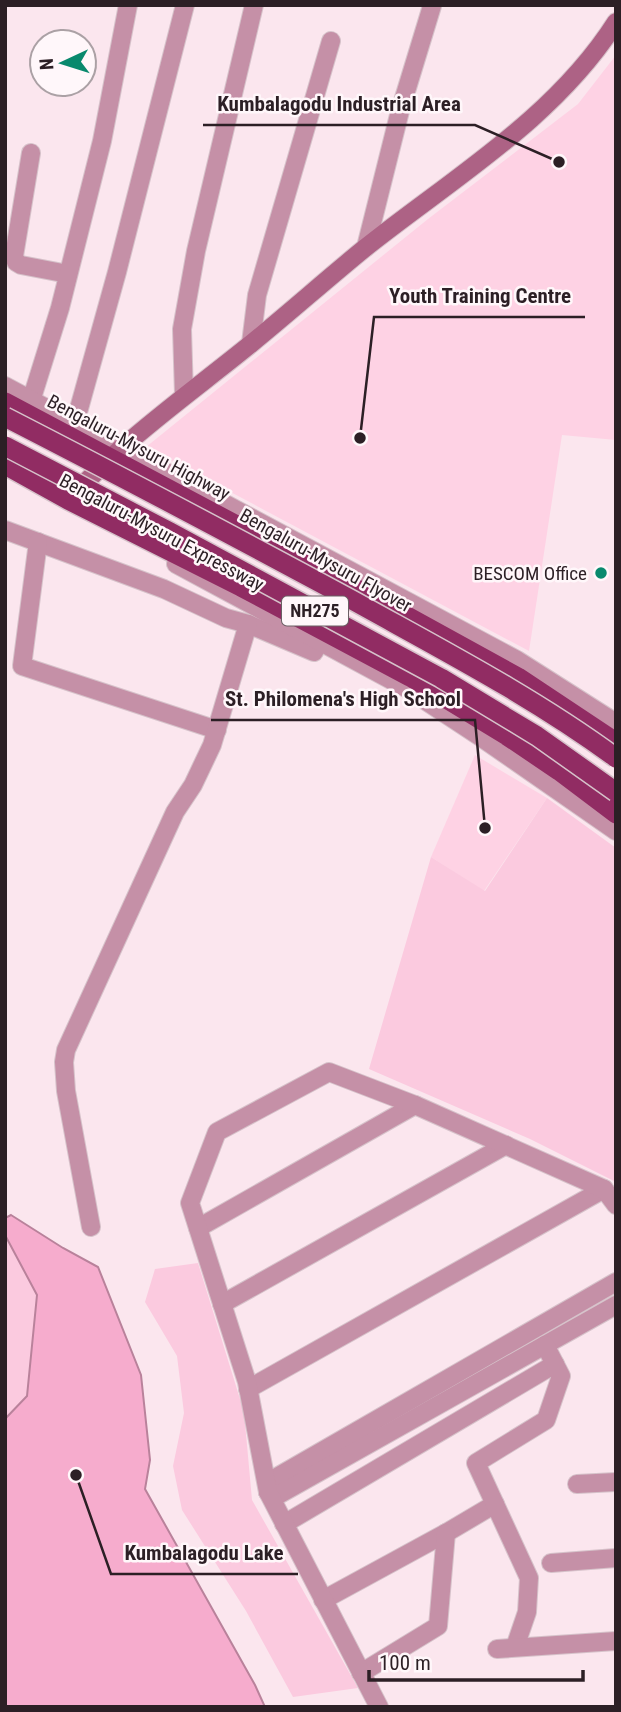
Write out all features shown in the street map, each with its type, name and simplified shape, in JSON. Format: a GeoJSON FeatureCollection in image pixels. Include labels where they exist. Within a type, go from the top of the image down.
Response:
{"type":"FeatureCollection","features":[{"type":"Feature","properties":{"kind":"highway","name":"Bengaluru-Mysuru Highway"},"geometry":{"type":"LineString","coordinates":[[5,402],[117,453],[518,677],[616,742]]}},
{"type":"Feature","properties":{"kind":"highway","name":"Bengaluru-Mysuru Flyover"},"geometry":{"type":"LineString","coordinates":[[5,417],[191,513],[453,655],[552,713],[616,758]]}},
{"type":"Feature","properties":{"kind":"highway","name":"Bengaluru-Mysuru Expressway"},"geometry":{"type":"LineString","coordinates":[[5,446],[441,678],[537,736],[616,792]]}},
{"type":"Feature","properties":{"kind":"highway","name":"Bengaluru-Mysuru Expressway"},"geometry":{"type":"LineString","coordinates":[[5,465],[410,677],[507,736],[616,814]]}},
{"type":"Feature","properties":{"kind":"main road"},"geometry":{"type":"LineString","coordinates":[[68,500],[184,395],[366,247],[481,161],[555,96],[605,39],[616,22]]}},
{"type":"Feature","properties":{"kind":"street"},"geometry":{"type":"LineString","coordinates":[[31,401],[60,308],[102,141],[128,5]]}},
{"type":"Feature","properties":{"kind":"street"},"geometry":{"type":"LineString","coordinates":[[75,422],[117,272],[185,5]]}},
{"type":"Feature","properties":{"kind":"street"},"geometry":{"type":"LineString","coordinates":[[184,395],[182,329],[195,251],[254,5]]}},
{"type":"Feature","properties":{"kind":"street"},"geometry":{"type":"LineString","coordinates":[[366,247],[400,111],[432,6]]}},
{"type":"Feature","properties":{"kind":"street"},"geometry":{"type":"LineString","coordinates":[[251,343],[257,295],[331,41]]}},
{"type":"Feature","properties":{"kind":"street"},"geometry":{"type":"LineString","coordinates":[[32,153],[14,256],[16,262],[21,265],[68,274]]}},
{"type":"Feature","properties":{"kind":"street","name":"NH275"},"geometry":{"type":"LineString","coordinates":[[5,386],[75,422],[117,453],[516,660],[616,723]]}},
{"type":"Feature","properties":{"kind":"street","name":"Bengaluru-Mysuru Expressway"},"geometry":{"type":"LineString","coordinates":[[5,474],[406,688],[445,712],[616,831]]}},
{"type":"Feature","properties":{"kind":"street"},"geometry":{"type":"LineString","coordinates":[[5,530],[164,589],[226,618],[248,624],[314,652],[319,642]]}},
{"type":"Feature","properties":{"kind":"street"},"geometry":{"type":"LineString","coordinates":[[38,542],[22,666],[217,730]]}},
{"type":"Feature","properties":{"kind":"street"},"geometry":{"type":"LineString","coordinates":[[91,1227],[66,1091],[66,1050],[175,812],[212,745],[248,624]]}},
{"type":"Feature","properties":{"kind":"street"},"geometry":{"type":"LineString","coordinates":[[379,1707],[268,1492],[248,1389],[190,1203],[217,1132],[329,1072],[415,1105],[604,1189],[616,1205]]}},
{"type":"Feature","properties":{"kind":"street"},"geometry":{"type":"LineString","coordinates":[[198,1228],[415,1105]]}},
{"type":"Feature","properties":{"kind":"street"},"geometry":{"type":"LineString","coordinates":[[222,1304],[506,1146]]}},
{"type":"Feature","properties":{"kind":"street"},"geometry":{"type":"LineString","coordinates":[[248,1389],[604,1189]]}},
{"type":"Feature","properties":{"kind":"street"},"geometry":{"type":"LineString","coordinates":[[268,1492],[270,1481],[616,1282]]}},
{"type":"Feature","properties":{"kind":"street"},"geometry":{"type":"LineString","coordinates":[[268,1492],[280,1494],[616,1305]]}},
{"type":"Feature","properties":{"kind":"street"},"geometry":{"type":"LineString","coordinates":[[545,1345],[561,1376],[546,1420],[477,1463],[529,1578],[527,1612],[506,1648],[616,1641]]}},
{"type":"Feature","properties":{"kind":"street"},"geometry":{"type":"LineString","coordinates":[[284,1524],[555,1364]]}},
{"type":"Feature","properties":{"kind":"street"},"geometry":{"type":"LineString","coordinates":[[577,1484],[615,1480]]}},
{"type":"Feature","properties":{"kind":"street"},"geometry":{"type":"LineString","coordinates":[[323,1600],[446,1534],[495,1504]]}},
{"type":"Feature","properties":{"kind":"street"},"geometry":{"type":"LineString","coordinates":[[361,1673],[438,1626],[446,1534]]}},
{"type":"Feature","properties":{"kind":"street"},"geometry":{"type":"LineString","coordinates":[[551,1563],[616,1558]]}},
{"type":"Feature","properties":{"kind":"shaded area"},"geometry":{"type":"Polygon","coordinates":[[[616,55],[616,440],[562,435],[529,651],[146,447],[428,219],[578,104],[616,55]]]}},
{"type":"Feature","properties":{"kind":"shaded area"},"geometry":{"type":"Polygon","coordinates":[[[475,755],[547,798],[484,891],[431,857],[475,755]]]}},
{"type":"Feature","properties":{"kind":"shaded area"},"geometry":{"type":"Polygon","coordinates":[[[547,798],[616,848],[616,1184],[530,1139],[369,1069],[431,857],[485,891],[547,798]]]}},
{"type":"Feature","properties":{"kind":"shaded area"},"geometry":{"type":"Polygon","coordinates":[[[11,1215],[98,1267],[141,1375],[150,1460],[145,1489],[265,1707],[5,1707],[5,1419],[27,1396],[37,1295],[5,1235],[5,1218],[11,1215]]]}},
{"type":"Feature","properties":{"kind":"shaded area"},"geometry":{"type":"Polygon","coordinates":[[[5,1235],[37,1295],[27,1396],[5,1419],[5,1235]]]}},
{"type":"Feature","properties":{"kind":"shaded area"},"geometry":{"type":"Polygon","coordinates":[[[198,1263],[244,1412],[252,1500],[358,1688],[293,1697],[246,1611],[182,1510],[173,1466],[184,1413],[177,1356],[145,1302],[155,1269],[198,1263]]]}},
{"type":"Feature","properties":{"kind":"place","name":"Kumbalagodu Industrial Area"},"geometry":{"type":"Point","coordinates":[559,162]}},
{"type":"Feature","properties":{"kind":"place","name":"Youth Training Centre"},"geometry":{"type":"Point","coordinates":[360,438]}},
{"type":"Feature","properties":{"kind":"place","name":"BESCOM Office"},"geometry":{"type":"Point","coordinates":[601,573]}},
{"type":"Feature","properties":{"kind":"place","name":"St. Philomena's High School"},"geometry":{"type":"Point","coordinates":[485,828]}},
{"type":"Feature","properties":{"kind":"place","name":"Kumbalagodu Lake"},"geometry":{"type":"Point","coordinates":[76,1475]}}]}
